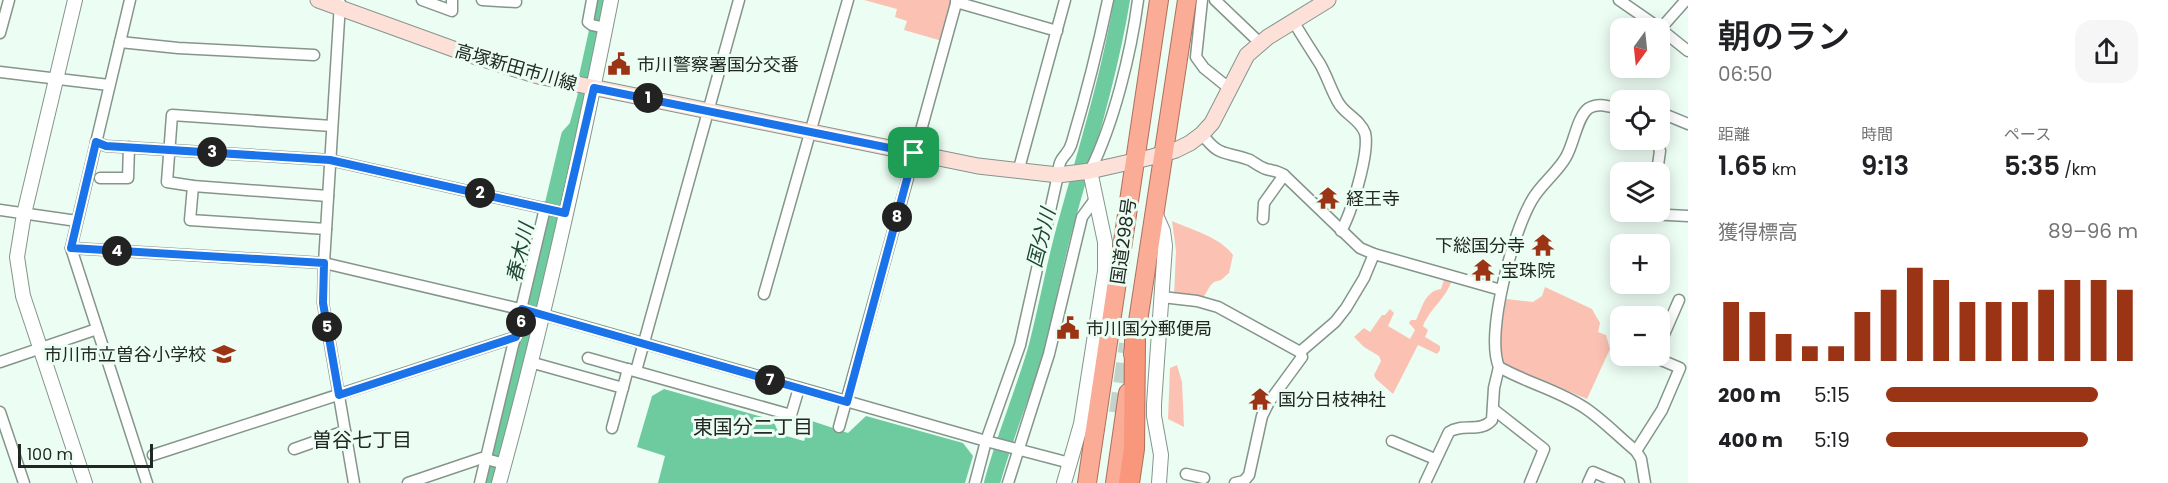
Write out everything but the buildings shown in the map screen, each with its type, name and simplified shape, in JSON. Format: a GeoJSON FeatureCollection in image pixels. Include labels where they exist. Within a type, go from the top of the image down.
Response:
{"type":"FeatureCollection","features":[{"type":"Feature","properties":{"kind":"highway","name":"国道298号"},"geometry":{"type":"LineString","coordinates":[[1088,483],[1160,0]]}},
{"type":"Feature","properties":{"kind":"highway","name":"国道298号"},"geometry":{"type":"LineString","coordinates":[[1115,483],[1187,0]]}},
{"type":"Feature","properties":{"kind":"highway"},"geometry":{"type":"LineString","coordinates":[[1129,483],[1134,449],[1136,408],[1135,341]]}},
{"type":"Feature","properties":{"kind":"main road","name":"高塚新田市川線"},"geometry":{"type":"LineString","coordinates":[[318,0],[340,4],[512,69],[588,87],[811,130],[978,166],[1018,172],[1063,174],[1090,171],[1164,154],[1176,150],[1202,134],[1221,109],[1244,58],[1260,43],[1328,0]]}},
{"type":"Feature","properties":{"kind":"street"},"geometry":{"type":"LineString","coordinates":[[0,33],[9,0]]}},
{"type":"Feature","properties":{"kind":"street"},"geometry":{"type":"LineString","coordinates":[[75,0],[24,214],[17,257],[20,281],[40,348],[85,483]]}},
{"type":"Feature","properties":{"kind":"street"},"geometry":{"type":"LineString","coordinates":[[130,0],[71,248],[147,483]]}},
{"type":"Feature","properties":{"kind":"street"},"geometry":{"type":"LineString","coordinates":[[422,0],[452,11],[452,0]]}},
{"type":"Feature","properties":{"kind":"street"},"geometry":{"type":"LineString","coordinates":[[482,0],[516,2]]}},
{"type":"Feature","properties":{"kind":"street"},"geometry":{"type":"LineString","coordinates":[[592,0],[588,22],[600,27]]}},
{"type":"Feature","properties":{"kind":"street"},"geometry":{"type":"LineString","coordinates":[[480,483],[494,461],[530,362],[530,311],[553,210],[588,87],[600,27],[611,0]]}},
{"type":"Feature","properties":{"kind":"street"},"geometry":{"type":"LineString","coordinates":[[612,428],[623,388],[643,343],[739,0]]}},
{"type":"Feature","properties":{"kind":"street"},"geometry":{"type":"LineString","coordinates":[[764,294],[848,0]]}},
{"type":"Feature","properties":{"kind":"street"},"geometry":{"type":"LineString","coordinates":[[1018,172],[1065,0]]}},
{"type":"Feature","properties":{"kind":"street"},"geometry":{"type":"LineString","coordinates":[[975,483],[1020,345],[1063,174],[1059,163],[1071,146],[1093,67],[1108,0]]}},
{"type":"Feature","properties":{"kind":"street"},"geometry":{"type":"LineString","coordinates":[[1202,0],[1196,57],[1204,68],[1230,89]]}},
{"type":"Feature","properties":{"kind":"street"},"geometry":{"type":"LineString","coordinates":[[1619,0],[1645,18]]}},
{"type":"Feature","properties":{"kind":"street"},"geometry":{"type":"LineString","coordinates":[[1670,18],[1687,0]]}},
{"type":"Feature","properties":{"kind":"street"},"geometry":{"type":"LineString","coordinates":[[840,427],[956,1],[1057,31]]}},
{"type":"Feature","properties":{"kind":"street"},"geometry":{"type":"LineString","coordinates":[[1064,483],[1081,424],[1105,271],[1105,242],[1090,171],[1098,155],[1114,105],[1133,32],[1135,1]]}},
{"type":"Feature","properties":{"kind":"street"},"geometry":{"type":"LineString","coordinates":[[1217,1],[1260,43]]}},
{"type":"Feature","properties":{"kind":"street"},"geometry":{"type":"LineString","coordinates":[[340,4],[323,303],[354,483]]}},
{"type":"Feature","properties":{"kind":"street"},"geometry":{"type":"LineString","coordinates":[[1293,21],[1319,64],[1338,103],[1365,133],[1365,156],[1347,220],[1341,231]]}},
{"type":"Feature","properties":{"kind":"street"},"geometry":{"type":"LineString","coordinates":[[1670,37],[1688,51]]}},
{"type":"Feature","properties":{"kind":"street"},"geometry":{"type":"LineString","coordinates":[[120,42],[178,48],[314,55]]}},
{"type":"Feature","properties":{"kind":"street"},"geometry":{"type":"LineString","coordinates":[[0,72],[109,85]]}},
{"type":"Feature","properties":{"kind":"street"},"geometry":{"type":"LineString","coordinates":[[1425,483],[1435,459],[1452,430],[1486,426],[1492,420],[1494,388],[1499,368],[1495,352],[1501,290],[1527,208],[1538,190],[1567,157],[1581,117],[1588,109],[1595,106],[1610,107]]}},
{"type":"Feature","properties":{"kind":"street"},"geometry":{"type":"LineString","coordinates":[[328,196],[167,182],[172,115],[332,126]]}},
{"type":"Feature","properties":{"kind":"street"},"geometry":{"type":"LineString","coordinates":[[1670,117],[1688,124]]}},
{"type":"Feature","properties":{"kind":"street"},"geometry":{"type":"LineString","coordinates":[[1202,134],[1213,148],[1222,153],[1252,161],[1284,176],[1360,248],[1501,290]]}},
{"type":"Feature","properties":{"kind":"street"},"geometry":{"type":"LineString","coordinates":[[96,142],[106,146],[330,160],[553,210]]}},
{"type":"Feature","properties":{"kind":"street"},"geometry":{"type":"LineString","coordinates":[[100,178],[128,178],[129,147]]}},
{"type":"Feature","properties":{"kind":"street"},"geometry":{"type":"LineString","coordinates":[[1263,219],[1264,203],[1284,176]]}},
{"type":"Feature","properties":{"kind":"street"},"geometry":{"type":"LineString","coordinates":[[193,186],[190,220],[326,229]]}},
{"type":"Feature","properties":{"kind":"street"},"geometry":{"type":"LineString","coordinates":[[1008,483],[1015,450],[1049,354],[1082,217],[1096,198]]}},
{"type":"Feature","properties":{"kind":"street"},"geometry":{"type":"LineString","coordinates":[[0,210],[77,221]]}},
{"type":"Feature","properties":{"kind":"street"},"geometry":{"type":"LineString","coordinates":[[530,311],[553,210]]}},
{"type":"Feature","properties":{"kind":"street"},"geometry":{"type":"LineString","coordinates":[[1155,213],[1163,231],[1165,246],[1158,322],[1154,410],[1161,455],[1159,483]]}},
{"type":"Feature","properties":{"kind":"street"},"geometry":{"type":"LineString","coordinates":[[1670,215],[1688,216]]}},
{"type":"Feature","properties":{"kind":"street"},"geometry":{"type":"LineString","coordinates":[[71,248],[324,263],[530,311],[1070,464]]}},
{"type":"Feature","properties":{"kind":"street"},"geometry":{"type":"LineString","coordinates":[[1300,352],[1335,322],[1346,308],[1364,278],[1374,254]]}},
{"type":"Feature","properties":{"kind":"street"},"geometry":{"type":"LineString","coordinates":[[1162,297],[1197,301],[1227,310],[1300,352],[1302,357],[1269,402],[1262,416],[1249,475],[1244,481],[1235,483]]}},
{"type":"Feature","properties":{"kind":"street"},"geometry":{"type":"LineString","coordinates":[[1670,321],[1679,300]]}},
{"type":"Feature","properties":{"kind":"street"},"geometry":{"type":"LineString","coordinates":[[499,483],[494,461],[516,337],[523,313],[530,311]]}},
{"type":"Feature","properties":{"kind":"street"},"geometry":{"type":"LineString","coordinates":[[0,362],[97,329]]}},
{"type":"Feature","properties":{"kind":"street"},"geometry":{"type":"LineString","coordinates":[[153,455],[202,443],[516,337]]}},
{"type":"Feature","properties":{"kind":"street"},"geometry":{"type":"LineString","coordinates":[[588,358],[791,415],[799,388]]}},
{"type":"Feature","properties":{"kind":"street"},"geometry":{"type":"LineString","coordinates":[[530,362],[623,388]]}},
{"type":"Feature","properties":{"kind":"street"},"geometry":{"type":"LineString","coordinates":[[1636,451],[1684,370],[1670,364]]}},
{"type":"Feature","properties":{"kind":"street"},"geometry":{"type":"LineString","coordinates":[[1499,368],[1518,378],[1549,388],[1585,408],[1636,451],[1641,459],[1645,483]]}},
{"type":"Feature","properties":{"kind":"street"},"geometry":{"type":"LineString","coordinates":[[1493,409],[1544,449],[1530,483]]}},
{"type":"Feature","properties":{"kind":"street"},"geometry":{"type":"LineString","coordinates":[[0,411],[24,483]]}},
{"type":"Feature","properties":{"kind":"street"},"geometry":{"type":"LineString","coordinates":[[294,449],[345,431]]}},
{"type":"Feature","properties":{"kind":"street"},"geometry":{"type":"LineString","coordinates":[[1392,441],[1435,459]]}},
{"type":"Feature","properties":{"kind":"street"},"geometry":{"type":"LineString","coordinates":[[0,452],[12,448]]}},
{"type":"Feature","properties":{"kind":"street"},"geometry":{"type":"LineString","coordinates":[[408,483],[482,458],[494,461]]}},
{"type":"Feature","properties":{"kind":"street"},"geometry":{"type":"LineString","coordinates":[[1588,483],[1593,472],[1619,483]]}},
{"type":"Feature","properties":{"kind":"shaded area"},"geometry":{"type":"Polygon","coordinates":[[[864,0],[954,0],[942,41],[904,30],[907,21],[895,17],[897,9],[864,0]]]}},
{"type":"Feature","properties":{"kind":"shaded area"},"geometry":{"type":"Polygon","coordinates":[[[1172,221],[1221,243],[1233,255],[1229,273],[1221,280],[1214,282],[1203,298],[1174,296],[1176,251],[1172,221]]]}},
{"type":"Feature","properties":{"kind":"shaded area"},"geometry":{"type":"Polygon","coordinates":[[[1445,277],[1452,280],[1449,287],[1423,326],[1428,330],[1425,337],[1440,346],[1440,350],[1437,354],[1418,345],[1393,394],[1374,375],[1381,361],[1379,356],[1364,347],[1354,337],[1364,328],[1370,332],[1382,315],[1390,309],[1394,313],[1388,326],[1410,339],[1415,330],[1409,323],[1411,320],[1416,320],[1422,305],[1431,293],[1441,289],[1445,277]]]}},
{"type":"Feature","properties":{"kind":"shaded area"},"geometry":{"type":"Polygon","coordinates":[[[1545,287],[1592,309],[1600,323],[1598,332],[1606,335],[1610,349],[1587,399],[1499,362],[1497,353],[1506,299],[1533,302],[1542,296],[1545,287]]]}},
{"type":"Feature","properties":{"kind":"shaded area"},"geometry":{"type":"Polygon","coordinates":[[[1177,365],[1182,382],[1184,427],[1168,419],[1170,368],[1177,365]]]}},
{"type":"Feature","properties":{"kind":"shaded area"},"geometry":{"type":"Polygon","coordinates":[[[664,389],[773,420],[779,434],[804,441],[812,421],[848,433],[866,416],[963,443],[973,456],[965,483],[658,483],[665,456],[637,447],[652,396],[664,389]]]}},
{"type":"Feature","properties":{"kind":"waterway","name":"春木川"},"geometry":{"type":"LineString","coordinates":[[487,483],[569,136],[577,127],[586,94],[586,81],[601,13],[599,8],[601,0]]}},
{"type":"Feature","properties":{"kind":"waterway","name":"国分川"},"geometry":{"type":"LineString","coordinates":[[992,483],[1036,349],[1063,234],[1103,88],[1122,0]]}},
{"type":"Feature","properties":{"kind":"tunnel"},"geometry":{"type":"LineString","coordinates":[[1119,413],[1129,344]]}},
{"type":"Feature","properties":{"kind":"place","name":"市川警察署国分交番"},"geometry":{"type":"Point","coordinates":[619,64]}},
{"type":"Feature","properties":{"kind":"place","name":"経王寺"},"geometry":{"type":"Point","coordinates":[1328,198]}},
{"type":"Feature","properties":{"kind":"place","name":"下総国分寺"},"geometry":{"type":"Point","coordinates":[1543,245]}},
{"type":"Feature","properties":{"kind":"place","name":"宝珠院"},"geometry":{"type":"Point","coordinates":[1483,270]}},
{"type":"Feature","properties":{"kind":"place","name":"市川国分郵便局"},"geometry":{"type":"Point","coordinates":[1068,328]}},
{"type":"Feature","properties":{"kind":"place","name":"市川市立曽谷小学校"},"geometry":{"type":"Point","coordinates":[224,354]}},
{"type":"Feature","properties":{"kind":"place","name":"国分日枝神社"},"geometry":{"type":"Point","coordinates":[1260,399]}},
{"type":"Feature","properties":{"kind":"district","name":"東国分二丁目"},"geometry":{"type":"Point","coordinates":[753,427]}},
{"type":"Feature","properties":{"kind":"district","name":"曽谷七丁目"},"geometry":{"type":"Point","coordinates":[362,440]}},
{"type":"Feature","properties":{"kind":"route"},"geometry":{"type":"LineString","coordinates":[[594,88],[811,130],[914,153],[847,402],[522,309],[523,313],[516,337],[339,395],[323,303],[324,263],[71,248],[96,142],[106,146],[330,160],[565,213],[594,88]]}}]}
